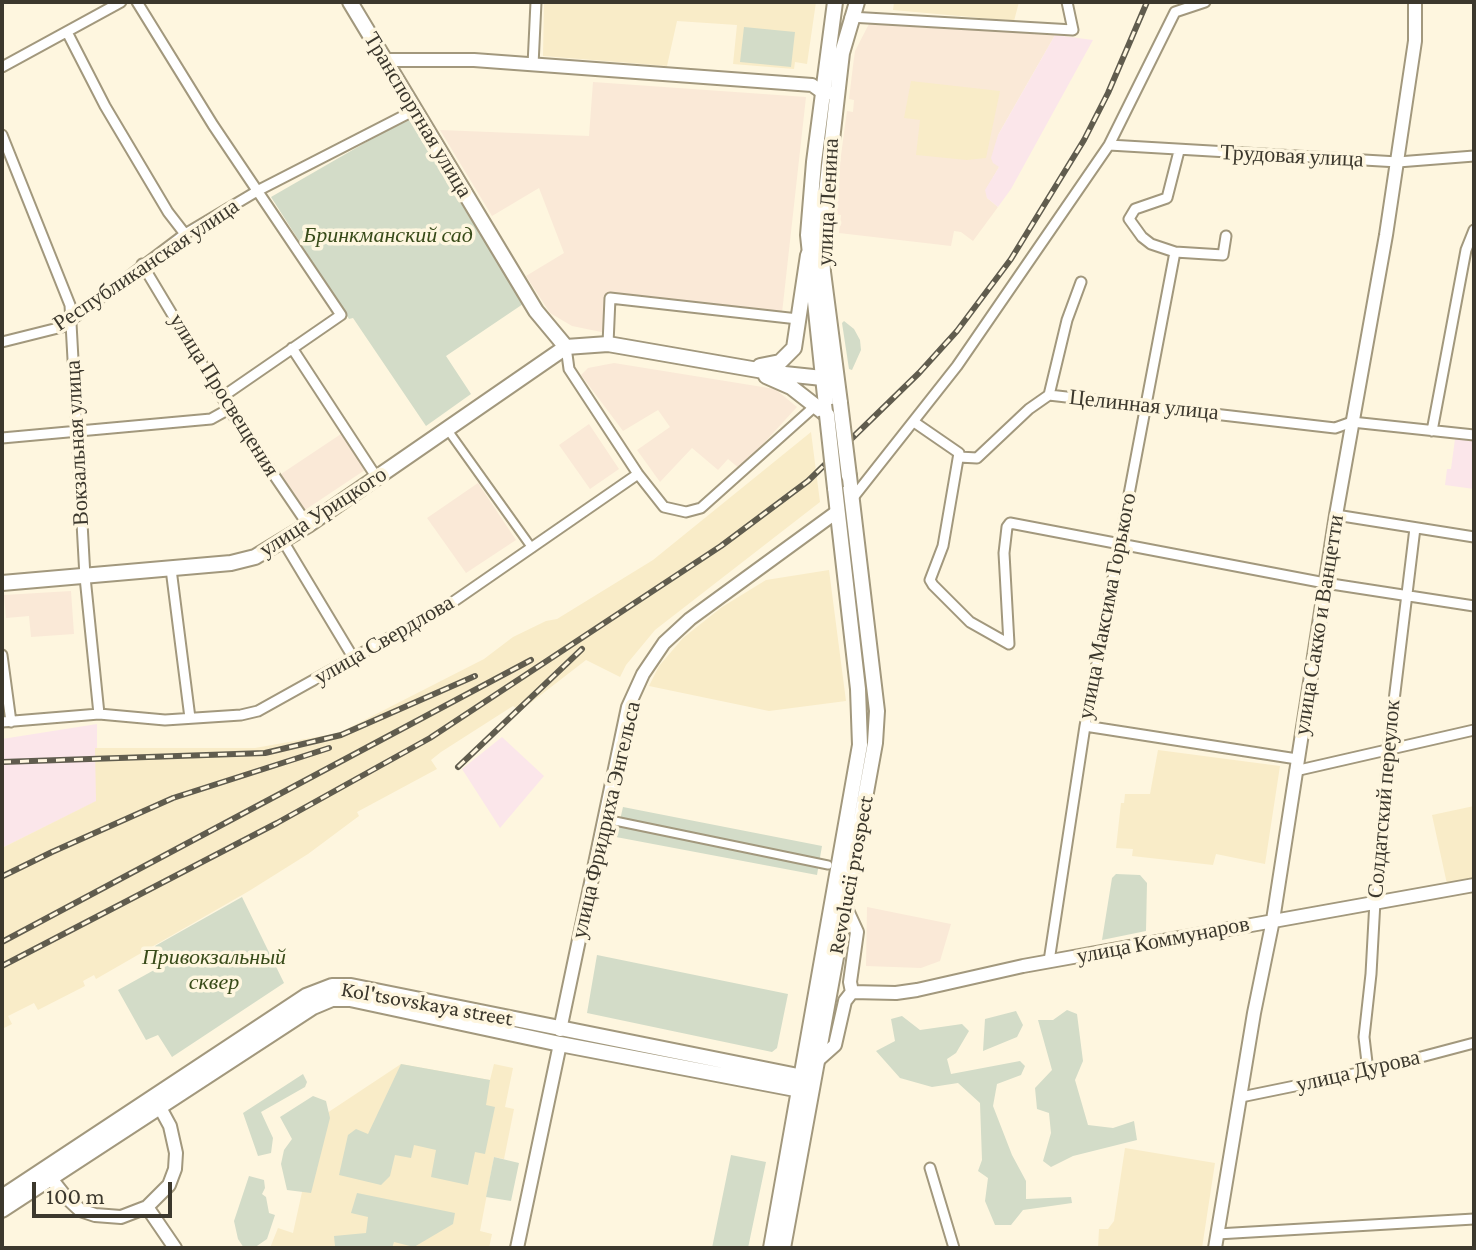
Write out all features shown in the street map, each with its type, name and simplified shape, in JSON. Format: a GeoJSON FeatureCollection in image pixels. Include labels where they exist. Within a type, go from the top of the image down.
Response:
{"type":"FeatureCollection","features":[{"type":"Feature","properties":{"kind":"main road","name":"Транспортная улица"},"geometry":{"type":"LineString","coordinates":[[350,2],[536,311],[566,347]]}},
{"type":"Feature","properties":{"kind":"main road","name":"улица Ленина"},"geometry":{"type":"LineString","coordinates":[[835,2],[821,246],[829,379],[821,411],[838,511]]}},
{"type":"Feature","properties":{"kind":"main road","name":"улица Ленина"},"geometry":{"type":"LineString","coordinates":[[748,368],[776,364],[787,358],[794,348],[808,251],[809,205],[829,93],[857,2]]}},
{"type":"Feature","properties":{"kind":"main road","name":"улица Ленина"},"geometry":{"type":"LineString","coordinates":[[808,251],[829,379],[840,403],[852,499]]}},
{"type":"Feature","properties":{"kind":"main road"},"geometry":{"type":"LineString","coordinates":[[566,347],[608,344],[829,379]]}},
{"type":"Feature","properties":{"kind":"main road","name":"улица Урицкого"},"geometry":{"type":"LineString","coordinates":[[2,583],[231,563],[255,557],[308,525],[566,347]]}},
{"type":"Feature","properties":{"kind":"main road"},"geometry":{"type":"LineString","coordinates":[[748,368],[791,387],[821,411]]}},
{"type":"Feature","properties":{"kind":"main road","name":"Revolucii prospect"},"geometry":{"type":"LineString","coordinates":[[771,1248],[806,1084],[817,1061],[875,743],[877,711],[852,499]]}},
{"type":"Feature","properties":{"kind":"main road","name":"Revolucii prospect"},"geometry":{"type":"LineString","coordinates":[[783,1248],[860,745],[858,689],[838,511]]}},
{"type":"Feature","properties":{"kind":"main road","name":"Kol'tsovskaya street"},"geometry":{"type":"LineString","coordinates":[[2,1197],[47,1173],[157,1102],[306,996],[332,986],[351,986],[560,1037],[806,1084]]}},
{"type":"Feature","properties":{"kind":"main road","name":"Kol'tsovskaya street"},"geometry":{"type":"LineString","coordinates":[[2,1210],[47,1173]]}},
{"type":"Feature","properties":{"kind":"street"},"geometry":{"type":"LineString","coordinates":[[2,67],[121,2]]}},
{"type":"Feature","properties":{"kind":"street"},"geometry":{"type":"LineString","coordinates":[[137,2],[213,125],[341,315],[222,397]]}},
{"type":"Feature","properties":{"kind":"street"},"geometry":{"type":"LineString","coordinates":[[533,65],[536,2]]}},
{"type":"Feature","properties":{"kind":"street"},"geometry":{"type":"LineString","coordinates":[[850,17],[1073,30],[1067,2]]}},
{"type":"Feature","properties":{"kind":"street"},"geometry":{"type":"LineString","coordinates":[[852,499],[974,342],[1109,145],[1175,12],[1205,2]]}},
{"type":"Feature","properties":{"kind":"street","name":"улица Сакко и Ванцетти"},"geometry":{"type":"LineString","coordinates":[[1215,1248],[1254,1013],[1273,920],[1336,515],[1398,162],[1415,41],[1415,2]]}},
{"type":"Feature","properties":{"kind":"street"},"geometry":{"type":"LineString","coordinates":[[67,32],[105,106],[168,212],[185,234]]}},
{"type":"Feature","properties":{"kind":"street"},"geometry":{"type":"LineString","coordinates":[[385,60],[474,60],[812,85],[829,93]]}},
{"type":"Feature","properties":{"kind":"street","name":"Республиканская улица"},"geometry":{"type":"LineString","coordinates":[[2,342],[52,330],[70,322],[79,312],[185,234],[259,190],[415,110]]}},
{"type":"Feature","properties":{"kind":"street","name":"Вокзальная улица"},"geometry":{"type":"LineString","coordinates":[[2,135],[70,305],[85,577],[99,714]]}},
{"type":"Feature","properties":{"kind":"street","name":"Трудовая улица"},"geometry":{"type":"LineString","coordinates":[[1109,145],[1398,162],[1474,156]]}},
{"type":"Feature","properties":{"kind":"street"},"geometry":{"type":"LineString","coordinates":[[1179,151],[1167,198],[1135,209],[1129,219],[1151,244],[1175,252],[1223,255],[1226,236]]}},
{"type":"Feature","properties":{"kind":"street"},"geometry":{"type":"LineString","coordinates":[[1432,431],[1474,230]]}},
{"type":"Feature","properties":{"kind":"street","name":"улица Максима Горького"},"geometry":{"type":"LineString","coordinates":[[1049,961],[1085,726],[1175,252]]}},
{"type":"Feature","properties":{"kind":"street","name":"улица Просвещения"},"geometry":{"type":"LineString","coordinates":[[142,264],[229,409],[308,525]]}},
{"type":"Feature","properties":{"kind":"street"},"geometry":{"type":"LineString","coordinates":[[1049,395],[1067,320],[1081,282]]}},
{"type":"Feature","properties":{"kind":"street"},"geometry":{"type":"LineString","coordinates":[[608,344],[610,298],[798,319]]}},
{"type":"Feature","properties":{"kind":"street"},"geometry":{"type":"LineString","coordinates":[[566,347],[569,369],[638,474],[664,507],[686,512],[701,508],[821,411]]}},
{"type":"Feature","properties":{"kind":"street"},"geometry":{"type":"LineString","coordinates":[[292,348],[377,478]]}},
{"type":"Feature","properties":{"kind":"street","name":"Целинная улица"},"geometry":{"type":"LineString","coordinates":[[959,457],[977,458],[1029,409],[1049,395],[1335,428],[1352,422],[1474,435]]}},
{"type":"Feature","properties":{"kind":"street"},"geometry":{"type":"LineString","coordinates":[[2,438],[211,419],[229,409]]}},
{"type":"Feature","properties":{"kind":"street"},"geometry":{"type":"LineString","coordinates":[[914,422],[959,453],[943,546],[930,580],[970,622],[1009,644],[1004,553],[1010,523],[1325,583],[1474,606]]}},
{"type":"Feature","properties":{"kind":"street"},"geometry":{"type":"LineString","coordinates":[[447,428],[532,548]]}},
{"type":"Feature","properties":{"kind":"street","name":"улица Свердлова"},"geometry":{"type":"LineString","coordinates":[[7,722],[99,714],[165,720],[258,711],[450,604],[638,474]]}},
{"type":"Feature","properties":{"kind":"street","name":"улица Фридриха Энгельса"},"geometry":{"type":"LineString","coordinates":[[517,1248],[628,707],[643,674],[664,643],[690,619],[838,511]]}},
{"type":"Feature","properties":{"kind":"street"},"geometry":{"type":"LineString","coordinates":[[1336,515],[1474,537]]}},
{"type":"Feature","properties":{"kind":"street","name":"Солдатский переулок"},"geometry":{"type":"LineString","coordinates":[[1368,1071],[1364,1037],[1375,901],[1379,887],[1388,750],[1415,528]]}},
{"type":"Feature","properties":{"kind":"street"},"geometry":{"type":"LineString","coordinates":[[283,541],[354,659]]}},
{"type":"Feature","properties":{"kind":"street"},"geometry":{"type":"LineString","coordinates":[[171,569],[190,718]]}},
{"type":"Feature","properties":{"kind":"street"},"geometry":{"type":"LineString","coordinates":[[2,655],[7,722]]}},
{"type":"Feature","properties":{"kind":"street"},"geometry":{"type":"LineString","coordinates":[[1085,726],[1296,765],[1388,750],[1474,730]]}},
{"type":"Feature","properties":{"kind":"street"},"geometry":{"type":"LineString","coordinates":[[615,821],[828,865]]}},
{"type":"Feature","properties":{"kind":"street","name":"улица Коммунаров"},"geometry":{"type":"LineString","coordinates":[[852,992],[896,993],[1049,961],[1474,885]]}},
{"type":"Feature","properties":{"kind":"street"},"geometry":{"type":"LineString","coordinates":[[817,1061],[835,1045],[845,1001],[852,992],[850,982],[857,932],[845,906]]}},
{"type":"Feature","properties":{"kind":"street","name":"улица Дурова"},"geometry":{"type":"LineString","coordinates":[[1241,1097],[1368,1071],[1474,1043]]}},
{"type":"Feature","properties":{"kind":"street"},"geometry":{"type":"LineString","coordinates":[[47,1173],[80,1210],[95,1215],[121,1217],[147,1207],[169,1185],[175,1169],[174,1139],[157,1102]]}},
{"type":"Feature","properties":{"kind":"street"},"geometry":{"type":"LineString","coordinates":[[930,1168],[954,1248]]}},
{"type":"Feature","properties":{"kind":"street"},"geometry":{"type":"LineString","coordinates":[[147,1207],[175,1248]]}},
{"type":"Feature","properties":{"kind":"street"},"geometry":{"type":"LineString","coordinates":[[1217,1234],[1474,1219]]}},
{"type":"Feature","properties":{"kind":"shaded area"},"geometry":{"type":"Polygon","coordinates":[[[544,2],[816,2],[807,64],[795,62],[794,69],[733,64],[737,25],[677,21],[667,66],[543,56],[544,2]]]}},
{"type":"Feature","properties":{"kind":"shaded area"},"geometry":{"type":"Polygon","coordinates":[[[894,2],[1019,2],[1014,21],[893,10],[894,2]]]}},
{"type":"Feature","properties":{"kind":"shaded area"},"geometry":{"type":"Polygon","coordinates":[[[870,22],[1055,35],[998,135],[999,167],[986,190],[987,198],[998,207],[973,241],[954,231],[951,246],[839,233],[841,215],[833,214],[847,111],[853,112],[854,100],[849,99],[855,51],[870,22]]]}},
{"type":"Feature","properties":{"kind":"shaded area"},"geometry":{"type":"Polygon","coordinates":[[[1055,35],[1093,40],[998,207],[987,198],[985,190],[999,167],[991,158],[998,135],[1055,35]]]}},
{"type":"Feature","properties":{"kind":"shaded area"},"geometry":{"type":"Polygon","coordinates":[[[911,81],[1000,91],[986,158],[967,160],[916,155],[920,120],[904,118],[911,81]]]}},
{"type":"Feature","properties":{"kind":"shaded area"},"geometry":{"type":"Polygon","coordinates":[[[593,82],[806,97],[781,322],[612,300],[611,334],[572,326],[550,313],[526,276],[564,253],[539,188],[492,216],[440,130],[589,136],[593,82]]]}},
{"type":"Feature","properties":{"kind":"shaded area"},"geometry":{"type":"Polygon","coordinates":[[[614,363],[775,389],[797,407],[740,469],[728,459],[718,470],[692,448],[660,482],[637,450],[670,427],[658,410],[623,431],[581,375],[588,368],[614,363]]]}},
{"type":"Feature","properties":{"kind":"shaded area"},"geometry":{"type":"Polygon","coordinates":[[[589,424],[619,469],[590,489],[559,445],[589,424]]]}},
{"type":"Feature","properties":{"kind":"shaded area"},"geometry":{"type":"Polygon","coordinates":[[[811,432],[820,502],[655,630],[620,677],[586,660],[520,711],[513,706],[441,752],[431,760],[437,769],[357,812],[359,816],[308,854],[96,979],[94,975],[83,981],[85,986],[38,1010],[34,1003],[8,1016],[12,1024],[2,1029],[2,848],[96,801],[95,748],[255,748],[339,733],[484,659],[513,637],[557,619],[653,560],[811,432]]]}},
{"type":"Feature","properties":{"kind":"shaded area"},"geometry":{"type":"Polygon","coordinates":[[[341,434],[365,470],[305,510],[281,474],[341,434]]]}},
{"type":"Feature","properties":{"kind":"shaded area"},"geometry":{"type":"Polygon","coordinates":[[[1455,439],[1474,441],[1474,489],[1445,485],[1447,469],[1451,469],[1455,439]]]}},
{"type":"Feature","properties":{"kind":"shaded area"},"geometry":{"type":"Polygon","coordinates":[[[478,483],[516,540],[466,573],[427,518],[478,483]]]}},
{"type":"Feature","properties":{"kind":"shaded area"},"geometry":{"type":"Polygon","coordinates":[[[829,570],[846,701],[769,711],[649,686],[659,666],[683,638],[722,607],[766,580],[829,570]]]}},
{"type":"Feature","properties":{"kind":"shaded area"},"geometry":{"type":"Polygon","coordinates":[[[71,591],[74,634],[31,637],[29,616],[6,618],[4,595],[71,591]]]}},
{"type":"Feature","properties":{"kind":"shaded area"},"geometry":{"type":"Polygon","coordinates":[[[97,724],[97,801],[2,848],[2,739],[97,724]]]}},
{"type":"Feature","properties":{"kind":"shaded area"},"geometry":{"type":"Polygon","coordinates":[[[502,737],[544,776],[500,828],[462,769],[502,737]]]}},
{"type":"Feature","properties":{"kind":"shaded area"},"geometry":{"type":"Polygon","coordinates":[[[1158,750],[1280,766],[1265,864],[1216,854],[1213,865],[1132,856],[1133,849],[1116,848],[1121,803],[1124,803],[1125,794],[1150,794],[1158,750]]]}},
{"type":"Feature","properties":{"kind":"shaded area"},"geometry":{"type":"Polygon","coordinates":[[[1474,806],[1474,879],[1447,884],[1432,815],[1474,806]]]}},
{"type":"Feature","properties":{"kind":"shaded area"},"geometry":{"type":"Polygon","coordinates":[[[867,907],[951,924],[940,961],[921,968],[866,966],[867,907]]]}},
{"type":"Feature","properties":{"kind":"shaded area"},"geometry":{"type":"Polygon","coordinates":[[[401,1064],[490,1080],[494,1064],[513,1068],[505,1107],[514,1109],[504,1159],[494,1157],[480,1231],[492,1234],[489,1248],[270,1248],[278,1228],[293,1233],[318,1119],[401,1064]]]}},
{"type":"Feature","properties":{"kind":"shaded area"},"geometry":{"type":"Polygon","coordinates":[[[1125,1148],[1215,1163],[1202,1248],[1098,1248],[1099,1229],[1108,1229],[1114,1221],[1125,1148]]]}},
{"type":"Feature","properties":{"kind":"green space"},"geometry":{"type":"Polygon","coordinates":[[[744,27],[795,32],[791,67],[740,62],[744,27]]]}},
{"type":"Feature","properties":{"kind":"green space","name":"Бринкманский сад"},"geometry":{"type":"Polygon","coordinates":[[[408,118],[523,304],[446,356],[471,394],[426,426],[353,318],[349,319],[271,197],[408,118]]]}},
{"type":"Feature","properties":{"kind":"green space"},"geometry":{"type":"Polygon","coordinates":[[[844,321],[854,329],[860,340],[861,350],[852,370],[849,369],[844,321]]]}},
{"type":"Feature","properties":{"kind":"green space"},"geometry":{"type":"Polygon","coordinates":[[[623,807],[822,846],[817,875],[616,837],[623,807]]]}},
{"type":"Feature","properties":{"kind":"green space"},"geometry":{"type":"Polygon","coordinates":[[[1116,874],[1140,875],[1147,883],[1146,931],[1102,940],[1112,878],[1116,874]]]}},
{"type":"Feature","properties":{"kind":"green space","name":"Привокзальный сквер"},"geometry":{"type":"Polygon","coordinates":[[[242,897],[284,983],[172,1057],[158,1035],[146,1040],[118,990],[165,964],[155,946],[242,897]]]}},
{"type":"Feature","properties":{"kind":"green space"},"geometry":{"type":"Polygon","coordinates":[[[597,955],[788,994],[777,1048],[772,1052],[587,1013],[597,955]]]}},
{"type":"Feature","properties":{"kind":"green space"},"geometry":{"type":"Polygon","coordinates":[[[1067,1010],[1077,1014],[1083,1061],[1075,1080],[1088,1125],[1113,1128],[1134,1121],[1137,1140],[1073,1156],[1051,1167],[1043,1161],[1051,1133],[1049,1113],[1037,1109],[1035,1088],[1052,1070],[1038,1020],[1053,1020],[1067,1010]]]}},
{"type":"Feature","properties":{"kind":"green space"},"geometry":{"type":"Polygon","coordinates":[[[1016,1011],[1023,1025],[1017,1037],[983,1051],[985,1019],[1016,1011]]]}},
{"type":"Feature","properties":{"kind":"green space"},"geometry":{"type":"Polygon","coordinates":[[[902,1016],[920,1030],[962,1024],[969,1031],[956,1053],[947,1059],[951,1074],[1020,1061],[1025,1066],[1021,1075],[997,1084],[993,1106],[1026,1181],[1026,1199],[1071,1197],[1072,1203],[1023,1210],[1011,1225],[995,1225],[985,1201],[988,1178],[978,1171],[982,1160],[980,1103],[958,1083],[932,1087],[900,1078],[876,1051],[895,1041],[891,1019],[902,1016]]]}},
{"type":"Feature","properties":{"kind":"green space"},"geometry":{"type":"Polygon","coordinates":[[[401,1064],[490,1080],[486,1105],[495,1107],[485,1154],[475,1152],[468,1185],[431,1177],[436,1150],[414,1145],[411,1158],[395,1155],[390,1176],[381,1185],[339,1175],[348,1135],[356,1129],[368,1134],[401,1064]]]}},
{"type":"Feature","properties":{"kind":"green space"},"geometry":{"type":"Polygon","coordinates":[[[303,1074],[307,1082],[305,1087],[261,1112],[273,1138],[271,1153],[258,1156],[243,1113],[303,1074]]]}},
{"type":"Feature","properties":{"kind":"green space"},"geometry":{"type":"Polygon","coordinates":[[[313,1096],[326,1101],[330,1118],[311,1193],[287,1190],[281,1164],[284,1150],[292,1139],[280,1117],[313,1096]]]}},
{"type":"Feature","properties":{"kind":"green space"},"geometry":{"type":"Polygon","coordinates":[[[731,1155],[766,1162],[748,1248],[712,1248],[731,1155]]]}},
{"type":"Feature","properties":{"kind":"green space"},"geometry":{"type":"Polygon","coordinates":[[[494,1157],[519,1163],[511,1201],[486,1197],[494,1157]]]}},
{"type":"Feature","properties":{"kind":"green space"},"geometry":{"type":"Polygon","coordinates":[[[249,1176],[264,1180],[262,1194],[266,1197],[269,1213],[275,1215],[267,1239],[254,1248],[244,1248],[238,1239],[234,1221],[249,1176]]]}},
{"type":"Feature","properties":{"kind":"green space"},"geometry":{"type":"Polygon","coordinates":[[[357,1193],[455,1213],[453,1224],[414,1247],[394,1242],[392,1248],[335,1246],[334,1236],[366,1233],[368,1217],[351,1213],[357,1193]]]}},
{"type":"Feature","properties":{"kind":"railway"},"geometry":{"type":"LineString","coordinates":[[2,966],[277,823],[430,738],[721,546],[808,481],[919,373],[957,331],[1011,259],[1084,140],[1147,2]]}},
{"type":"Feature","properties":{"kind":"railway"},"geometry":{"type":"LineString","coordinates":[[458,767],[582,649]]}},
{"type":"Feature","properties":{"kind":"railway"},"geometry":{"type":"LineString","coordinates":[[2,942],[531,660]]}},
{"type":"Feature","properties":{"kind":"railway"},"geometry":{"type":"LineString","coordinates":[[2,762],[265,753],[341,735],[475,676]]}},
{"type":"Feature","properties":{"kind":"railway"},"geometry":{"type":"LineString","coordinates":[[3,876],[173,798],[329,748]]}}]}
